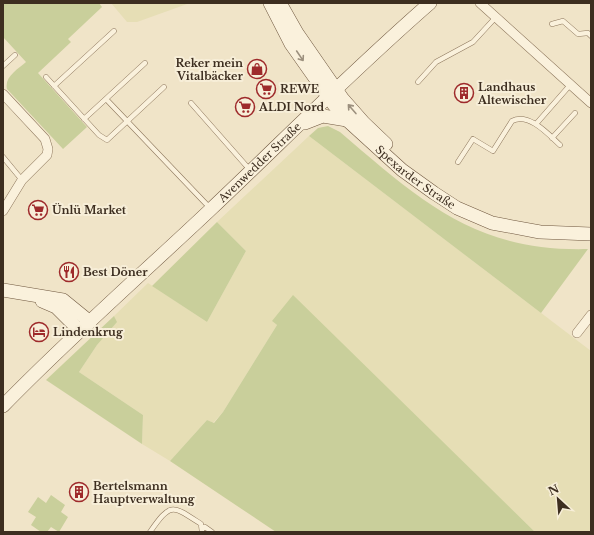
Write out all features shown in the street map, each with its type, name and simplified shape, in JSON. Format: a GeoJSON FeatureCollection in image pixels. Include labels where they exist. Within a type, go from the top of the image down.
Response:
{"type":"FeatureCollection","features":[{"type":"Feature","properties":{"kind":"main road"},"geometry":{"type":"LineString","coordinates":[[270,3],[291,44],[330,89]]}},
{"type":"Feature","properties":{"kind":"main road"},"geometry":{"type":"LineString","coordinates":[[280,3],[330,89]]}},
{"type":"Feature","properties":{"kind":"main road","name":"Avenwedder Straße"},"geometry":{"type":"LineString","coordinates":[[82,324],[248,168],[417,3]]}},
{"type":"Feature","properties":{"kind":"main road","name":"Avenwedder Straße"},"geometry":{"type":"LineString","coordinates":[[248,168],[290,133],[330,89],[430,3]]}},
{"type":"Feature","properties":{"kind":"main road","name":"Spexarder Straße"},"geometry":{"type":"LineString","coordinates":[[330,89],[347,120],[402,170],[434,194],[458,208],[492,223],[540,232],[591,234]]}},
{"type":"Feature","properties":{"kind":"main road","name":"Spexarder Straße"},"geometry":{"type":"LineString","coordinates":[[330,89],[364,123],[422,176],[460,201],[522,228]]}},
{"type":"Feature","properties":{"kind":"main road"},"geometry":{"type":"LineString","coordinates":[[290,133],[306,122],[320,116],[347,120]]}},
{"type":"Feature","properties":{"kind":"main road"},"geometry":{"type":"LineString","coordinates":[[3,290],[63,300],[82,324]]}},
{"type":"Feature","properties":{"kind":"main road"},"geometry":{"type":"LineString","coordinates":[[3,395],[82,324]]}},
{"type":"Feature","properties":{"kind":"main road"},"geometry":{"type":"LineString","coordinates":[[3,406],[82,324]]}},
{"type":"Feature","properties":{"kind":"street"},"geometry":{"type":"LineString","coordinates":[[480,3],[591,103]]}},
{"type":"Feature","properties":{"kind":"street"},"geometry":{"type":"LineString","coordinates":[[3,94],[45,139],[48,149],[47,155],[22,180],[3,211]]}},
{"type":"Feature","properties":{"kind":"street"},"geometry":{"type":"LineString","coordinates":[[577,333],[591,315]]}},
{"type":"Feature","properties":{"kind":"lane"},"geometry":{"type":"LineString","coordinates":[[418,82],[436,62],[473,42],[496,17]]}},
{"type":"Feature","properties":{"kind":"lane"},"geometry":{"type":"LineString","coordinates":[[552,24],[563,21],[578,34],[588,33],[591,36]]}},
{"type":"Feature","properties":{"kind":"lane"},"geometry":{"type":"LineString","coordinates":[[54,86],[114,31]]}},
{"type":"Feature","properties":{"kind":"lane"},"geometry":{"type":"LineString","coordinates":[[3,66],[15,55]]}},
{"type":"Feature","properties":{"kind":"lane"},"geometry":{"type":"LineString","coordinates":[[84,119],[145,63]]}},
{"type":"Feature","properties":{"kind":"lane"},"geometry":{"type":"LineString","coordinates":[[46,77],[99,136],[107,140],[164,87]]}},
{"type":"Feature","properties":{"kind":"lane"},"geometry":{"type":"LineString","coordinates":[[536,124],[571,84]]}},
{"type":"Feature","properties":{"kind":"lane"},"geometry":{"type":"LineString","coordinates":[[106,99],[208,206]]}},
{"type":"Feature","properties":{"kind":"lane"},"geometry":{"type":"LineString","coordinates":[[191,103],[248,168]]}},
{"type":"Feature","properties":{"kind":"lane"},"geometry":{"type":"LineString","coordinates":[[552,138],[575,113]]}},
{"type":"Feature","properties":{"kind":"lane"},"geometry":{"type":"LineString","coordinates":[[458,162],[473,139],[493,151],[512,120],[516,118],[522,118],[536,124],[560,145]]}},
{"type":"Feature","properties":{"kind":"lane"},"geometry":{"type":"LineString","coordinates":[[3,157],[22,180]]}},
{"type":"Feature","properties":{"kind":"lane"},"geometry":{"type":"LineString","coordinates":[[150,532],[163,513],[172,509],[178,509],[201,524],[202,530],[205,527],[212,532]]}},
{"type":"Feature","properties":{"kind":"shaded area"},"geometry":{"type":"Polygon","coordinates":[[[111,3],[190,3],[137,22],[127,22],[111,3]]]}},
{"type":"Feature","properties":{"kind":"shaded area"},"geometry":{"type":"Polygon","coordinates":[[[309,136],[591,351],[591,532],[535,532],[363,365],[272,321],[277,325],[223,412],[213,423],[207,420],[170,461],[142,444],[143,415],[79,372],[97,345],[116,322],[114,316],[148,283],[207,322],[246,251],[217,222],[309,136]]]}},
{"type":"Feature","properties":{"kind":"green space"},"geometry":{"type":"Polygon","coordinates":[[[3,3],[99,3],[102,7],[68,39],[71,42],[38,73],[87,127],[63,149],[7,89],[10,77],[26,62],[3,37],[3,3]]]}},
{"type":"Feature","properties":{"kind":"green space"},"geometry":{"type":"Polygon","coordinates":[[[328,126],[340,132],[397,180],[452,218],[481,231],[513,242],[548,248],[588,249],[541,313],[309,136],[318,128],[328,126]]]}},
{"type":"Feature","properties":{"kind":"green space"},"geometry":{"type":"Polygon","coordinates":[[[217,222],[246,251],[207,322],[152,286],[217,222]]]}},
{"type":"Feature","properties":{"kind":"green space"},"geometry":{"type":"Polygon","coordinates":[[[293,295],[535,532],[276,532],[170,461],[207,420],[214,423],[223,412],[277,325],[272,321],[293,295]]]}},
{"type":"Feature","properties":{"kind":"green space"},"geometry":{"type":"Polygon","coordinates":[[[114,316],[117,322],[97,345],[79,372],[143,415],[142,444],[46,380],[114,316]]]}},
{"type":"Feature","properties":{"kind":"green space"},"geometry":{"type":"Polygon","coordinates":[[[51,495],[65,505],[61,512],[68,517],[59,532],[51,527],[47,532],[41,532],[31,525],[36,517],[28,512],[38,497],[46,503],[51,495]]]}},
{"type":"Feature","properties":{"kind":"place","name":"Reker mein Vitalbäcker"},"geometry":{"type":"Point","coordinates":[257,69]}},
{"type":"Feature","properties":{"kind":"place","name":"REWE"},"geometry":{"type":"Point","coordinates":[266,89]}},
{"type":"Feature","properties":{"kind":"place","name":"Landhaus Altewischer"},"geometry":{"type":"Point","coordinates":[464,93]}},
{"type":"Feature","properties":{"kind":"place","name":"ALDI Nord"},"geometry":{"type":"Point","coordinates":[245,107]}},
{"type":"Feature","properties":{"kind":"place","name":"Ünlü Market"},"geometry":{"type":"Point","coordinates":[38,210]}},
{"type":"Feature","properties":{"kind":"place","name":"Best Döner"},"geometry":{"type":"Point","coordinates":[69,272]}},
{"type":"Feature","properties":{"kind":"place","name":"Lindenkrug"},"geometry":{"type":"Point","coordinates":[39,332]}},
{"type":"Feature","properties":{"kind":"place","name":"Bertelsmann Hauptverwaltung"},"geometry":{"type":"Point","coordinates":[79,492]}}]}
